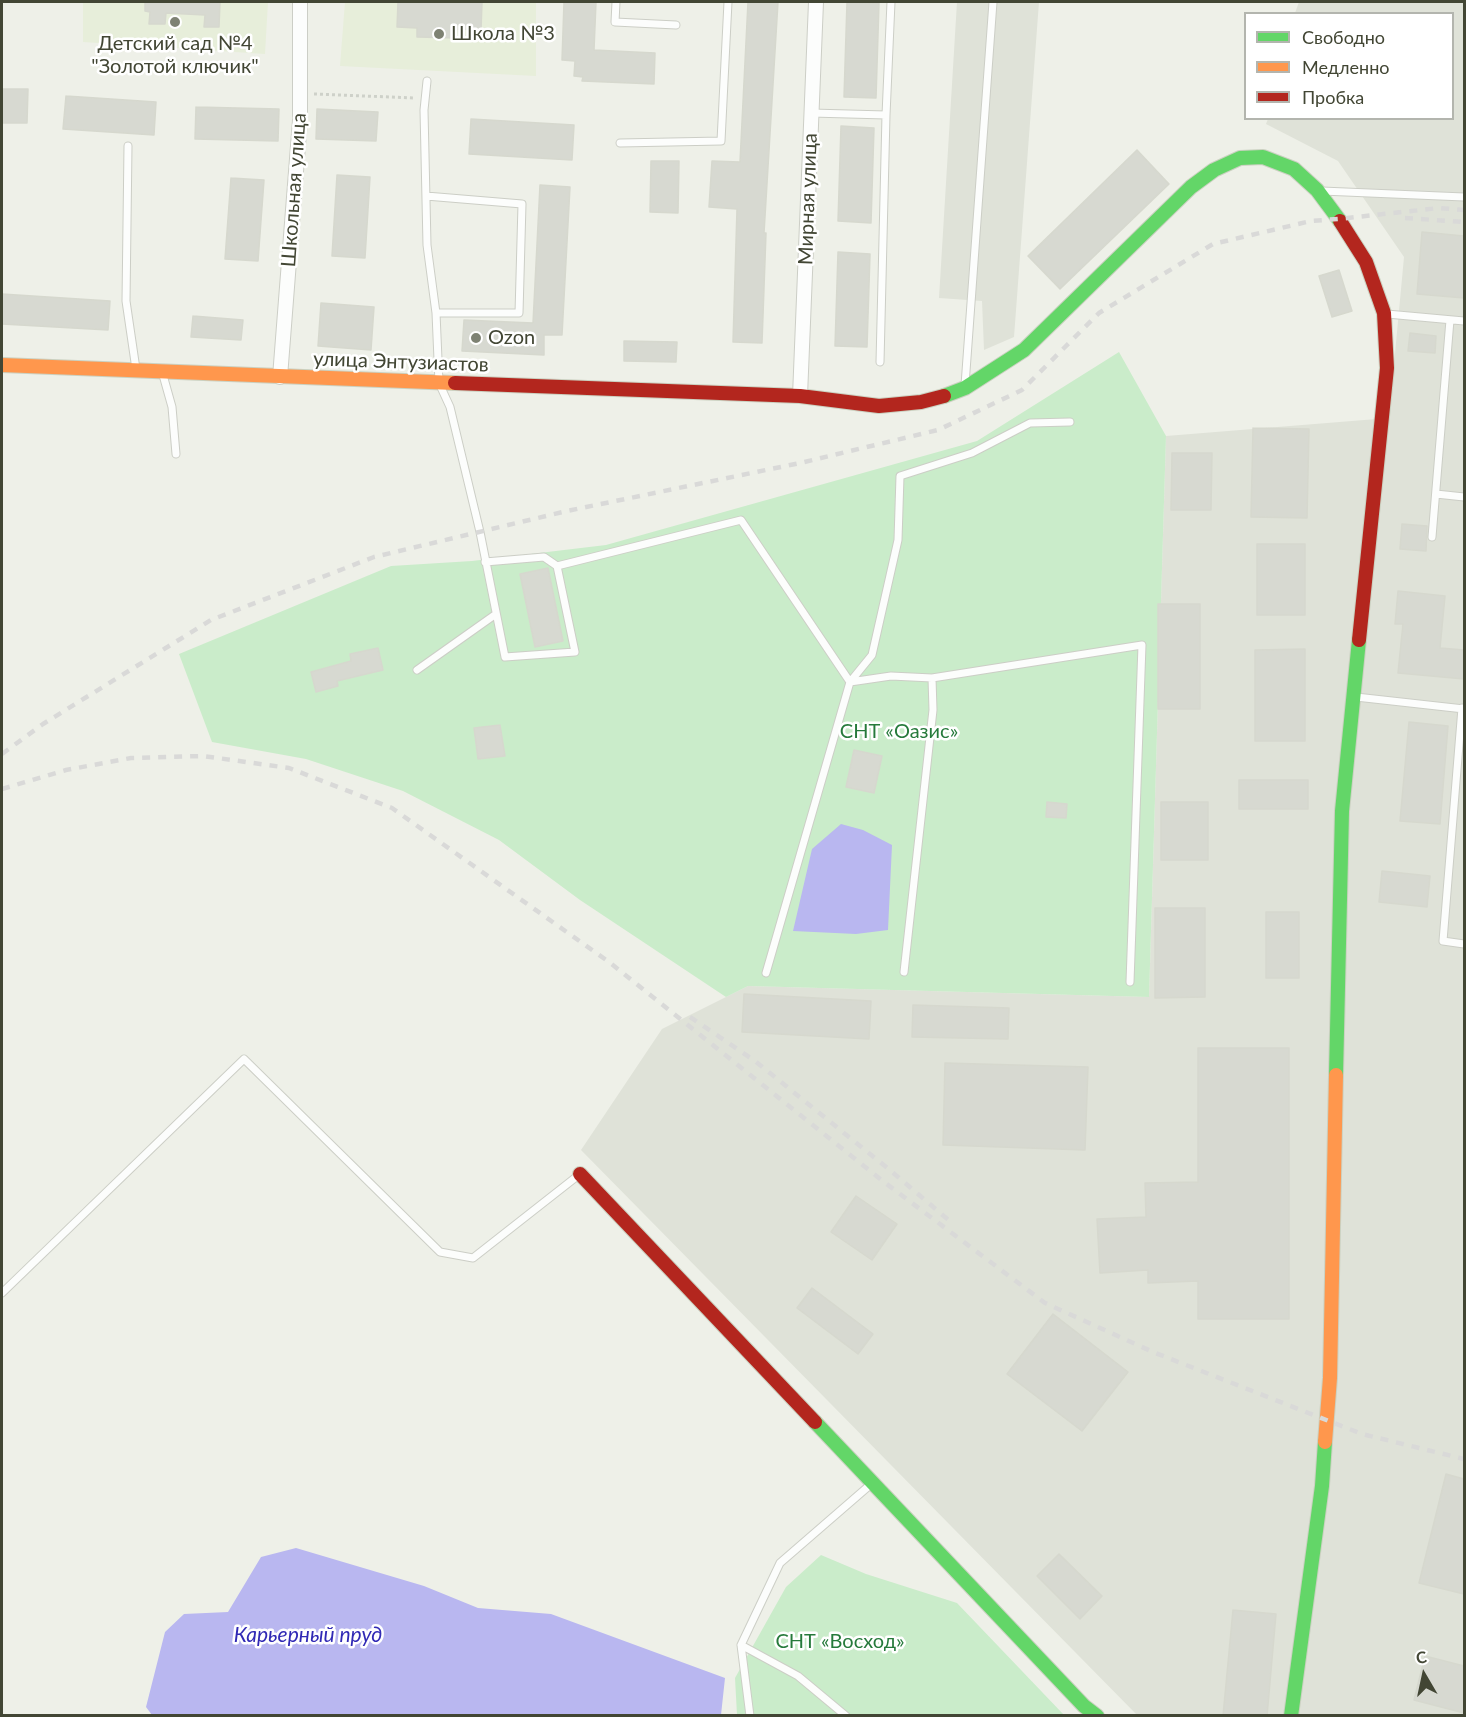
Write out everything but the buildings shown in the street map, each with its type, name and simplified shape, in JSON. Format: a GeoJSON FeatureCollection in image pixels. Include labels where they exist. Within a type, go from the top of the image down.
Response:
{"type":"FeatureCollection","features":[{"type":"Feature","properties":{"kind":"street","name":"Школьная улица"},"geometry":{"type":"LineString","coordinates":[[280,377],[300,120],[300,2]]}},
{"type":"Feature","properties":{"kind":"street","name":"Мирная улица"},"geometry":{"type":"LineString","coordinates":[[800,396],[816,2]]}},
{"type":"Feature","properties":{"kind":"street","name":"улица Энтузиастов"},"geometry":{"type":"LineString","coordinates":[[2,366],[800,396],[879,406],[921,402],[965,387],[1024,350],[1191,187],[1214,170],[1240,158],[1263,157],[1294,169],[1317,190],[1366,262],[1384,314],[1387,368],[1342,811],[1330,1378],[1322,1486],[1291,1716]]}},
{"type":"Feature","properties":{"kind":"street"},"geometry":{"type":"LineString","coordinates":[[580,1174],[1084,1706],[1097,1716]]}},
{"type":"Feature","properties":{"kind":"lane"},"geometry":{"type":"LineString","coordinates":[[616,2],[615,22],[675,25]]}},
{"type":"Feature","properties":{"kind":"lane"},"geometry":{"type":"LineString","coordinates":[[620,143],[721,141],[728,2]]}},
{"type":"Feature","properties":{"kind":"lane"},"geometry":{"type":"LineString","coordinates":[[880,362],[891,2]]}},
{"type":"Feature","properties":{"kind":"lane"},"geometry":{"type":"LineString","coordinates":[[965,387],[993,2]]}},
{"type":"Feature","properties":{"kind":"lane"},"geometry":{"type":"LineString","coordinates":[[427,81],[425,99],[427,245],[436,313],[439,383],[450,407],[505,657],[575,652],[556,566],[544,557],[485,562]]}},
{"type":"Feature","properties":{"kind":"lane"},"geometry":{"type":"LineString","coordinates":[[812,113],[886,115]]}},
{"type":"Feature","properties":{"kind":"lane"},"geometry":{"type":"LineString","coordinates":[[128,146],[126,301],[136,371]]}},
{"type":"Feature","properties":{"kind":"lane"},"geometry":{"type":"LineString","coordinates":[[1317,190],[1464,197]]}},
{"type":"Feature","properties":{"kind":"lane"},"geometry":{"type":"LineString","coordinates":[[426,196],[522,204],[519,313],[436,313]]}},
{"type":"Feature","properties":{"kind":"lane"},"geometry":{"type":"LineString","coordinates":[[1384,314],[1464,321]]}},
{"type":"Feature","properties":{"kind":"lane"},"geometry":{"type":"LineString","coordinates":[[1432,537],[1450,320]]}},
{"type":"Feature","properties":{"kind":"lane"},"geometry":{"type":"LineString","coordinates":[[163,372],[172,407],[176,454]]}},
{"type":"Feature","properties":{"kind":"lane"},"geometry":{"type":"LineString","coordinates":[[766,973],[850,682],[872,655],[898,540],[900,476],[972,453],[1030,423],[1070,422]]}},
{"type":"Feature","properties":{"kind":"lane"},"geometry":{"type":"LineString","coordinates":[[1436,494],[1464,497]]}},
{"type":"Feature","properties":{"kind":"lane"},"geometry":{"type":"LineString","coordinates":[[556,566],[741,520],[850,682]]}},
{"type":"Feature","properties":{"kind":"lane"},"geometry":{"type":"LineString","coordinates":[[417,670],[496,614]]}},
{"type":"Feature","properties":{"kind":"lane"},"geometry":{"type":"LineString","coordinates":[[850,682],[891,676],[932,678],[1142,645],[1130,982]]}},
{"type":"Feature","properties":{"kind":"lane"},"geometry":{"type":"LineString","coordinates":[[904,972],[933,710],[932,678]]}},
{"type":"Feature","properties":{"kind":"lane"},"geometry":{"type":"LineString","coordinates":[[1354,697],[1463,709],[1443,941],[1464,944]]}},
{"type":"Feature","properties":{"kind":"lane"},"geometry":{"type":"LineString","coordinates":[[2,1293],[244,1059],[440,1252],[472,1258],[580,1174]]}},
{"type":"Feature","properties":{"kind":"lane"},"geometry":{"type":"LineString","coordinates":[[750,1716],[741,1645],[780,1563],[872,1483]]}},
{"type":"Feature","properties":{"kind":"lane"},"geometry":{"type":"LineString","coordinates":[[741,1645],[798,1676],[846,1716]]}},
{"type":"Feature","properties":{"kind":"path"},"geometry":{"type":"LineString","coordinates":[[300,93],[425,99]]}},
{"type":"Feature","properties":{"kind":"shaded area","name":"Детский сад №4 \"Золотой ключик\""},"geometry":{"type":"Polygon","coordinates":[[[83,2],[268,2],[265,54],[83,42],[83,2]]]}},
{"type":"Feature","properties":{"kind":"shaded area","name":"Школа №3"},"geometry":{"type":"Polygon","coordinates":[[[345,2],[536,2],[536,76],[340,66],[345,2]]]}},
{"type":"Feature","properties":{"kind":"shaded area"},"geometry":{"type":"Polygon","coordinates":[[[957,2],[1039,2],[1014,337],[984,350],[982,301],[939,298],[957,2]]]}},
{"type":"Feature","properties":{"kind":"shaded area"},"geometry":{"type":"Polygon","coordinates":[[[1299,2],[1464,2],[1464,1715],[1137,1715],[581,1150],[662,1029],[748,986],[1149,997],[1166,436],[1389,418],[1404,257],[1338,161],[1266,124],[1268,120],[1454,120],[1454,12],[1295,12],[1299,2]]]}},
{"type":"Feature","properties":{"kind":"green space","name":"СНТ «Оазис»"},"geometry":{"type":"Polygon","coordinates":[[[1119,352],[1166,436],[1149,997],[748,986],[726,997],[580,900],[499,840],[403,791],[306,759],[212,742],[179,654],[391,566],[472,561],[606,545],[977,441],[1119,352]]]}},
{"type":"Feature","properties":{"kind":"green space","name":"СНТ «Восход»"},"geometry":{"type":"Polygon","coordinates":[[[821,1555],[866,1574],[957,1603],[1064,1715],[737,1715],[735,1678],[786,1587],[821,1555]]]}},
{"type":"Feature","properties":{"kind":"water"},"geometry":{"type":"Polygon","coordinates":[[[841,824],[863,830],[892,845],[888,930],[856,934],[793,931],[812,849],[841,824]]]}},
{"type":"Feature","properties":{"kind":"water","name":"Карьерный пруд"},"geometry":{"type":"Polygon","coordinates":[[[296,1548],[424,1586],[478,1608],[551,1614],[725,1678],[721,1715],[152,1715],[146,1707],[165,1632],[184,1614],[228,1612],[261,1557],[296,1548]]]}},
{"type":"Feature","properties":{"kind":"railway"},"geometry":{"type":"LineString","coordinates":[[2,754],[43,724],[211,620],[374,557],[567,511],[800,463],[938,430],[1022,390],[1099,313],[1213,244],[1311,221],[1439,208],[1464,210]]}},
{"type":"Feature","properties":{"kind":"railway"},"geometry":{"type":"LineString","coordinates":[[1405,218],[1464,222]]}},
{"type":"Feature","properties":{"kind":"railway"},"geometry":{"type":"LineString","coordinates":[[2,789],[66,770],[131,758],[203,756],[289,768],[392,808],[609,962],[884,1182],[1045,1303],[1153,1352],[1362,1434],[1464,1459]]}},
{"type":"Feature","properties":{"kind":"railway"},"geometry":{"type":"LineString","coordinates":[[690,1017],[755,1061],[952,1223]]}},
{"type":"Feature","properties":{"kind":"traffic: fast"},"geometry":{"type":"LineString","coordinates":[[944,396],[965,388],[1024,350],[1191,187],[1214,170],[1240,158],[1263,157],[1294,169],[1317,190],[1340,221]]}},
{"type":"Feature","properties":{"kind":"traffic: fast"},"geometry":{"type":"LineString","coordinates":[[1336,1075],[1342,811],[1359,640]]}},
{"type":"Feature","properties":{"kind":"traffic: fast"},"geometry":{"type":"LineString","coordinates":[[815,1422],[1084,1706],[1097,1716]]}},
{"type":"Feature","properties":{"kind":"traffic: fast"},"geometry":{"type":"LineString","coordinates":[[1291,1716],[1322,1486],[1325,1442]]}},
{"type":"Feature","properties":{"kind":"traffic: slow"},"geometry":{"type":"LineString","coordinates":[[2,365],[455,383]]}},
{"type":"Feature","properties":{"kind":"traffic: slow"},"geometry":{"type":"LineString","coordinates":[[1325,1442],[1330,1378],[1336,1075]]}},
{"type":"Feature","properties":{"kind":"traffic: jam"},"geometry":{"type":"LineString","coordinates":[[1340,221],[1366,262],[1384,313],[1387,368],[1359,640]]}},
{"type":"Feature","properties":{"kind":"traffic: jam"},"geometry":{"type":"LineString","coordinates":[[455,383],[800,396],[879,406],[921,402],[944,396]]}},
{"type":"Feature","properties":{"kind":"traffic: jam"},"geometry":{"type":"LineString","coordinates":[[580,1174],[815,1422]]}},
{"type":"Feature","properties":{"kind":"place","name":"Детский сад №4 \"Золотой ключик\""},"geometry":{"type":"Point","coordinates":[175,22]}},
{"type":"Feature","properties":{"kind":"place","name":"Школа №3"},"geometry":{"type":"Point","coordinates":[439,34]}},
{"type":"Feature","properties":{"kind":"place","name":"Ozon"},"geometry":{"type":"Point","coordinates":[476,338]}}]}
